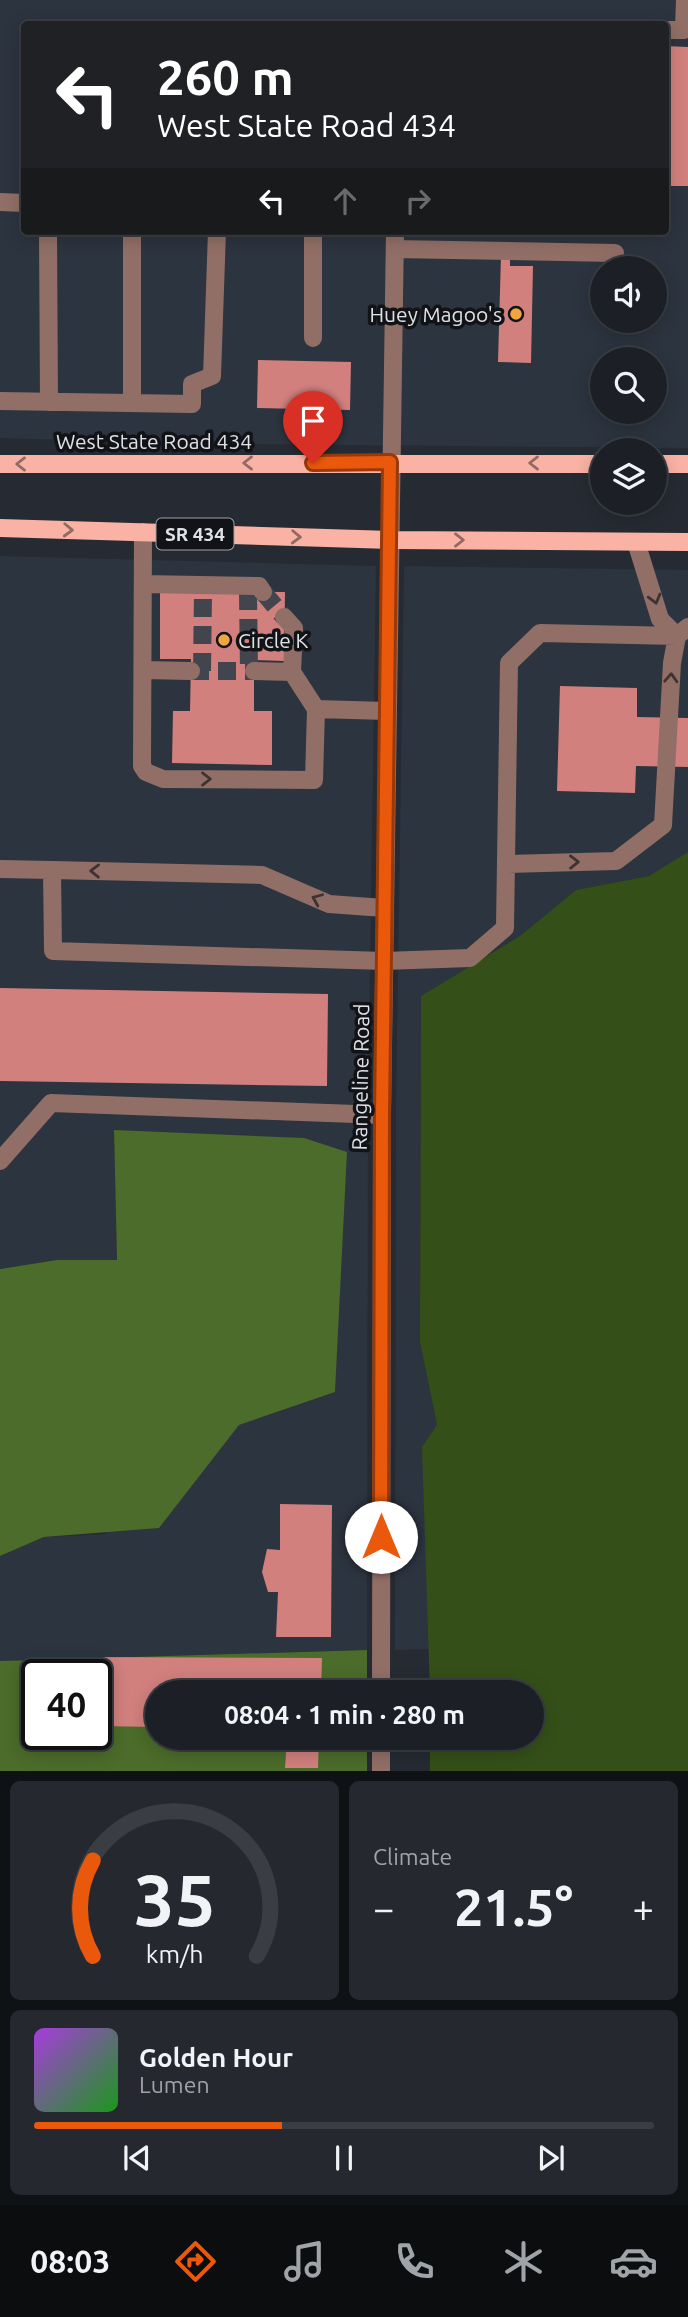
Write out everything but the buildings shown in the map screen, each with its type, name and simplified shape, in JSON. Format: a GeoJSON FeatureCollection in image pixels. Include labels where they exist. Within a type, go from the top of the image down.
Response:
{"type":"FeatureCollection","features":[{"type":"Feature","properties":{"kind":"main road","name":"West State Road 434"},"geometry":{"type":"LineString","coordinates":[[0,464],[590,464]]}},
{"type":"Feature","properties":{"kind":"main road"},"geometry":{"type":"LineString","coordinates":[[667,464],[688,464]]}},
{"type":"Feature","properties":{"kind":"main road","name":"SR 434"},"geometry":{"type":"LineString","coordinates":[[0,528],[391,540],[688,542]]}},
{"type":"Feature","properties":{"kind":"street"},"geometry":{"type":"LineString","coordinates":[[669,30],[684,30],[685,0]]}},
{"type":"Feature","properties":{"kind":"street"},"geometry":{"type":"LineString","coordinates":[[0,202],[21,203]]}},
{"type":"Feature","properties":{"kind":"street"},"geometry":{"type":"LineString","coordinates":[[48,235],[49,402]]}},
{"type":"Feature","properties":{"kind":"street"},"geometry":{"type":"LineString","coordinates":[[132,235],[132,403]]}},
{"type":"Feature","properties":{"kind":"street"},"geometry":{"type":"LineString","coordinates":[[0,401],[192,404],[192,384],[212,376],[217,235]]}},
{"type":"Feature","properties":{"kind":"street"},"geometry":{"type":"LineString","coordinates":[[313,235],[313,338]]}},
{"type":"Feature","properties":{"kind":"street"},"geometry":{"type":"LineString","coordinates":[[395,240],[615,253]]}},
{"type":"Feature","properties":{"kind":"street","name":"Rangeline Road"},"geometry":{"type":"LineString","coordinates":[[381,1680],[384,908],[395,240]]}},
{"type":"Feature","properties":{"kind":"street"},"geometry":{"type":"LineString","coordinates":[[143,532],[142,766],[146,772],[163,779],[314,780],[316,709],[292,672],[294,628],[284,617]]}},
{"type":"Feature","properties":{"kind":"street"},"geometry":{"type":"LineString","coordinates":[[636,542],[660,619],[682,632]]}},
{"type":"Feature","properties":{"kind":"street"},"geometry":{"type":"LineString","coordinates":[[143,584],[253,590]]}},
{"type":"Feature","properties":{"kind":"street"},"geometry":{"type":"LineString","coordinates":[[52,870],[53,951],[384,961],[470,958],[505,928],[509,663],[540,633],[682,632]]}},
{"type":"Feature","properties":{"kind":"street"},"geometry":{"type":"LineString","coordinates":[[506,864],[616,861],[663,825],[672,663],[682,632]]}},
{"type":"Feature","properties":{"kind":"street"},"geometry":{"type":"LineString","coordinates":[[143,670],[191,671]]}},
{"type":"Feature","properties":{"kind":"street"},"geometry":{"type":"LineString","coordinates":[[254,671],[292,672]]}},
{"type":"Feature","properties":{"kind":"street"},"geometry":{"type":"LineString","coordinates":[[316,709],[387,711]]}},
{"type":"Feature","properties":{"kind":"street"},"geometry":{"type":"LineString","coordinates":[[0,869],[262,875],[329,904],[384,908]]}},
{"type":"Feature","properties":{"kind":"street"},"geometry":{"type":"LineString","coordinates":[[0,1161],[51,1103],[382,1115]]}},
{"type":"Feature","properties":{"kind":"street"},"geometry":{"type":"LineString","coordinates":[[381,1750],[381,1771]]}},
{"type":"Feature","properties":{"kind":"shaded area"},"geometry":{"type":"Polygon","coordinates":[[[0,0],[688,0],[688,448],[667,448],[667,438],[590,438],[590,447],[226,444],[0,438],[0,0]]]}},
{"type":"Feature","properties":{"kind":"shaded area"},"geometry":{"type":"Polygon","coordinates":[[[0,556],[376,566],[368,1103],[367,1650],[0,1661],[0,1556],[44,1537],[105,1534],[210,1460],[239,1425],[335,1392],[114,1131],[117,1260],[57,1260],[0,1269],[0,556]]]}},
{"type":"Feature","properties":{"kind":"shaded area"},"geometry":{"type":"Polygon","coordinates":[[[404,566],[688,570],[688,852],[649,876],[576,890],[520,936],[421,996],[420,1342],[437,1426],[430,1649],[395,1650],[396,1103],[404,566]]]}},
{"type":"Feature","properties":{"kind":"green space"},"geometry":{"type":"Polygon","coordinates":[[[688,852],[688,1771],[430,1771],[430,1750],[544,1750],[544,1680],[430,1680],[422,1447],[437,1425],[420,1342],[421,996],[520,936],[576,890],[649,876],[688,852]]]}},
{"type":"Feature","properties":{"kind":"green space"},"geometry":{"type":"Polygon","coordinates":[[[114,1130],[304,1138],[347,1152],[335,1392],[239,1425],[159,1528],[44,1537],[0,1556],[0,1269],[57,1260],[117,1260],[114,1130]]]}},
{"type":"Feature","properties":{"kind":"green space"},"geometry":{"type":"Polygon","coordinates":[[[367,1650],[367,1680],[145,1680],[145,1750],[367,1750],[367,1771],[0,1771],[0,1661],[21,1660],[21,1750],[112,1750],[112,1659],[67,1659],[367,1650]]]}},
{"type":"Feature","properties":{"kind":"tunnel"},"geometry":{"type":"LineString","coordinates":[[202,671],[203,592]]}},
{"type":"Feature","properties":{"kind":"tunnel"},"geometry":{"type":"LineString","coordinates":[[248,592],[249,671]]}},
{"type":"Feature","properties":{"kind":"tunnel"},"geometry":{"type":"LineString","coordinates":[[263,592],[284,617]]}},
{"type":"Feature","properties":{"kind":"tunnel"},"geometry":{"type":"LineString","coordinates":[[191,671],[254,671]]}},
{"type":"Feature","properties":{"kind":"place","name":"Huey Magoo's"},"geometry":{"type":"Point","coordinates":[516,314]}},
{"type":"Feature","properties":{"kind":"place","name":"Circle K"},"geometry":{"type":"Point","coordinates":[224,640]}},
{"type":"Feature","properties":{"kind":"route"},"geometry":{"type":"LineString","coordinates":[[313,463],[390,462],[382,1115],[381,1537]]}}]}
